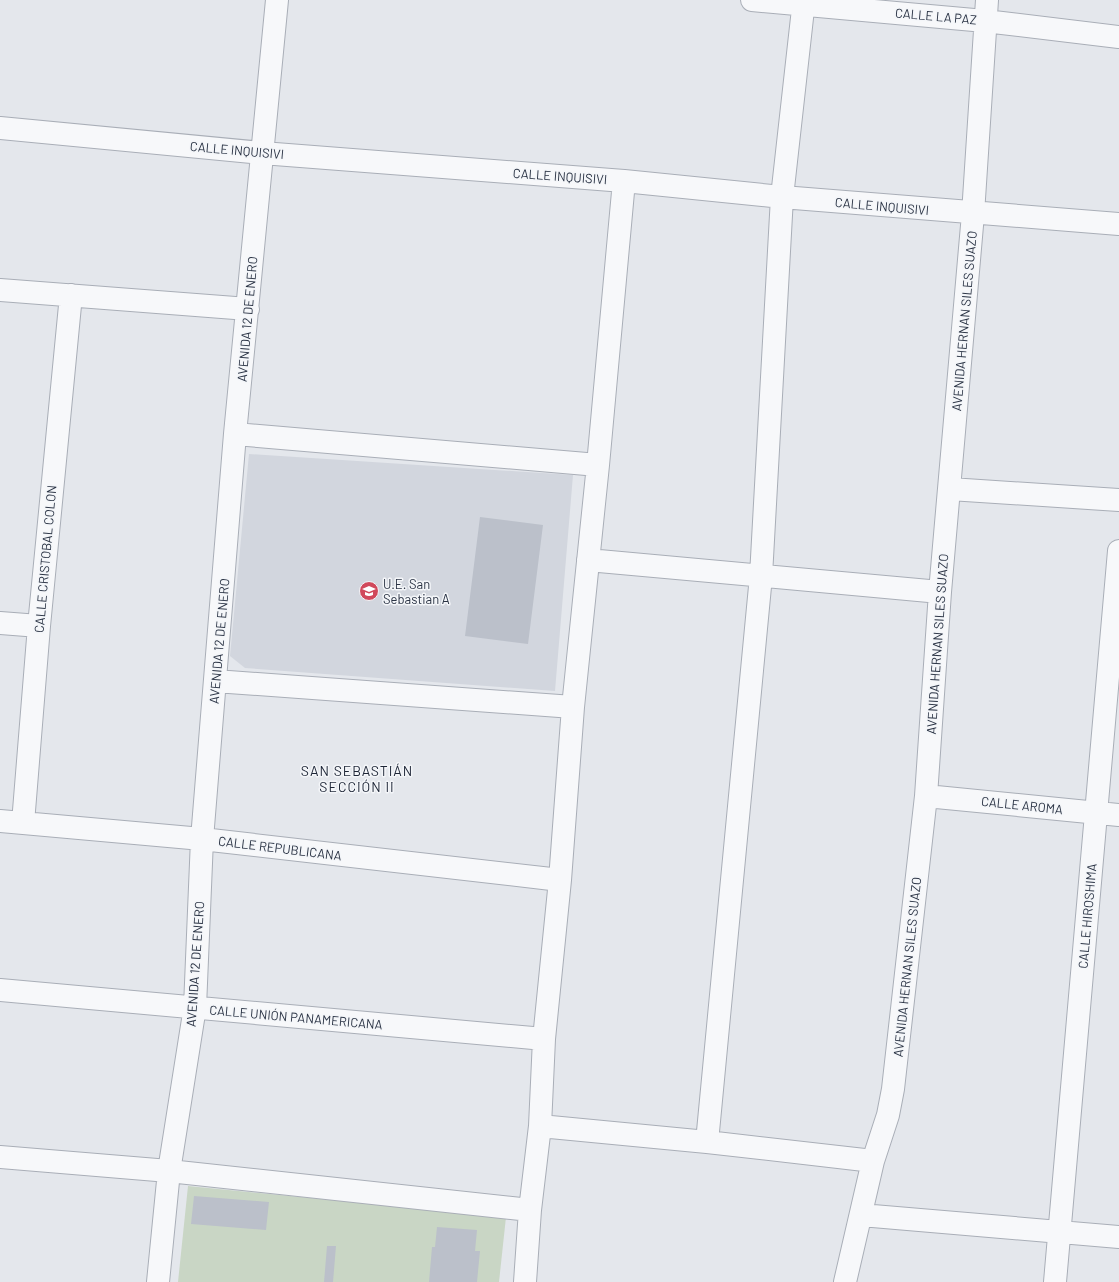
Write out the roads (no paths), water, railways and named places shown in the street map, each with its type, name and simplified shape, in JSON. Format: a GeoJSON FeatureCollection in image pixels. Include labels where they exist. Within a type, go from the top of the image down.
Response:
{"type":"FeatureCollection","features":[{"type":"Feature","properties":{"kind":"street","name":"AVENIDA 12 DE ENERO"},"geometry":{"type":"LineString","coordinates":[[158,1282],[168,1171],[195,1008],[202,839],[235,434],[277,0]]}},
{"type":"Feature","properties":{"kind":"street","name":"CALLE LA PAZ"},"geometry":{"type":"LineString","coordinates":[[752,0],[986,10],[1119,37]]}},
{"type":"Feature","properties":{"kind":"street"},"geometry":{"type":"LineString","coordinates":[[707,1142],[760,576],[782,197],[804,2]]}},
{"type":"Feature","properties":{"kind":"street","name":"AVENIDA HERNAN SILES SUAZO"},"geometry":{"type":"LineString","coordinates":[[845,1282],[873,1161],[888,1115],[893,1088],[926,796],[940,592],[973,214],[986,10]]}},
{"type":"Feature","properties":{"kind":"street","name":"CALLE INQUISIVI"},"geometry":{"type":"LineString","coordinates":[[0,128],[262,153],[624,181],[973,214],[1119,224]]}},
{"type":"Feature","properties":{"kind":"street"},"geometry":{"type":"LineString","coordinates":[[525,1282],[530,1210],[540,1126],[544,1039],[560,880],[573,707],[598,465],[624,181]]}},
{"type":"Feature","properties":{"kind":"street"},"geometry":{"type":"LineString","coordinates":[[0,290],[248,309]]}},
{"type":"Feature","properties":{"kind":"street","name":"CALLE CRISTOBAL COLON"},"geometry":{"type":"LineString","coordinates":[[23,823],[39,626],[71,295]]}},
{"type":"Feature","properties":{"kind":"street"},"geometry":{"type":"LineString","coordinates":[[235,434],[598,465]]}},
{"type":"Feature","properties":{"kind":"street"},"geometry":{"type":"LineString","coordinates":[[950,489],[1119,500]]}},
{"type":"Feature","properties":{"kind":"street","name":"CALLE HIROSHIMA"},"geometry":{"type":"LineString","coordinates":[[1055,1282],[1096,812],[1116,639],[1119,551]]}},
{"type":"Feature","properties":{"kind":"street"},"geometry":{"type":"LineString","coordinates":[[588,560],[940,592]]}},
{"type":"Feature","properties":{"kind":"street"},"geometry":{"type":"LineString","coordinates":[[0,622],[39,626]]}},
{"type":"Feature","properties":{"kind":"street"},"geometry":{"type":"LineString","coordinates":[[215,681],[573,707]]}},
{"type":"Feature","properties":{"kind":"street","name":"CALLE AROMA"},"geometry":{"type":"LineString","coordinates":[[926,796],[1119,815]]}},
{"type":"Feature","properties":{"kind":"street","name":"CALLE REPUBLICANA"},"geometry":{"type":"LineString","coordinates":[[0,821],[202,839],[560,880]]}},
{"type":"Feature","properties":{"kind":"street","name":"CALLE UNIÓN PANAMERICANA"},"geometry":{"type":"LineString","coordinates":[[0,990],[544,1039]]}},
{"type":"Feature","properties":{"kind":"street"},"geometry":{"type":"LineString","coordinates":[[540,1126],[707,1142],[873,1161]]}},
{"type":"Feature","properties":{"kind":"street"},"geometry":{"type":"LineString","coordinates":[[0,1156],[168,1171],[530,1210]]}},
{"type":"Feature","properties":{"kind":"street"},"geometry":{"type":"LineString","coordinates":[[861,1215],[1119,1237]]}},
{"type":"Feature","properties":{"kind":"place","name":"U.E. San Sebastian A"},"geometry":{"type":"Point","coordinates":[369,591]}},
{"type":"Feature","properties":{"kind":"district","name":"SAN SEBASTIÁN SECCIÓN II"},"geometry":{"type":"Point","coordinates":[357,778]}}]}
